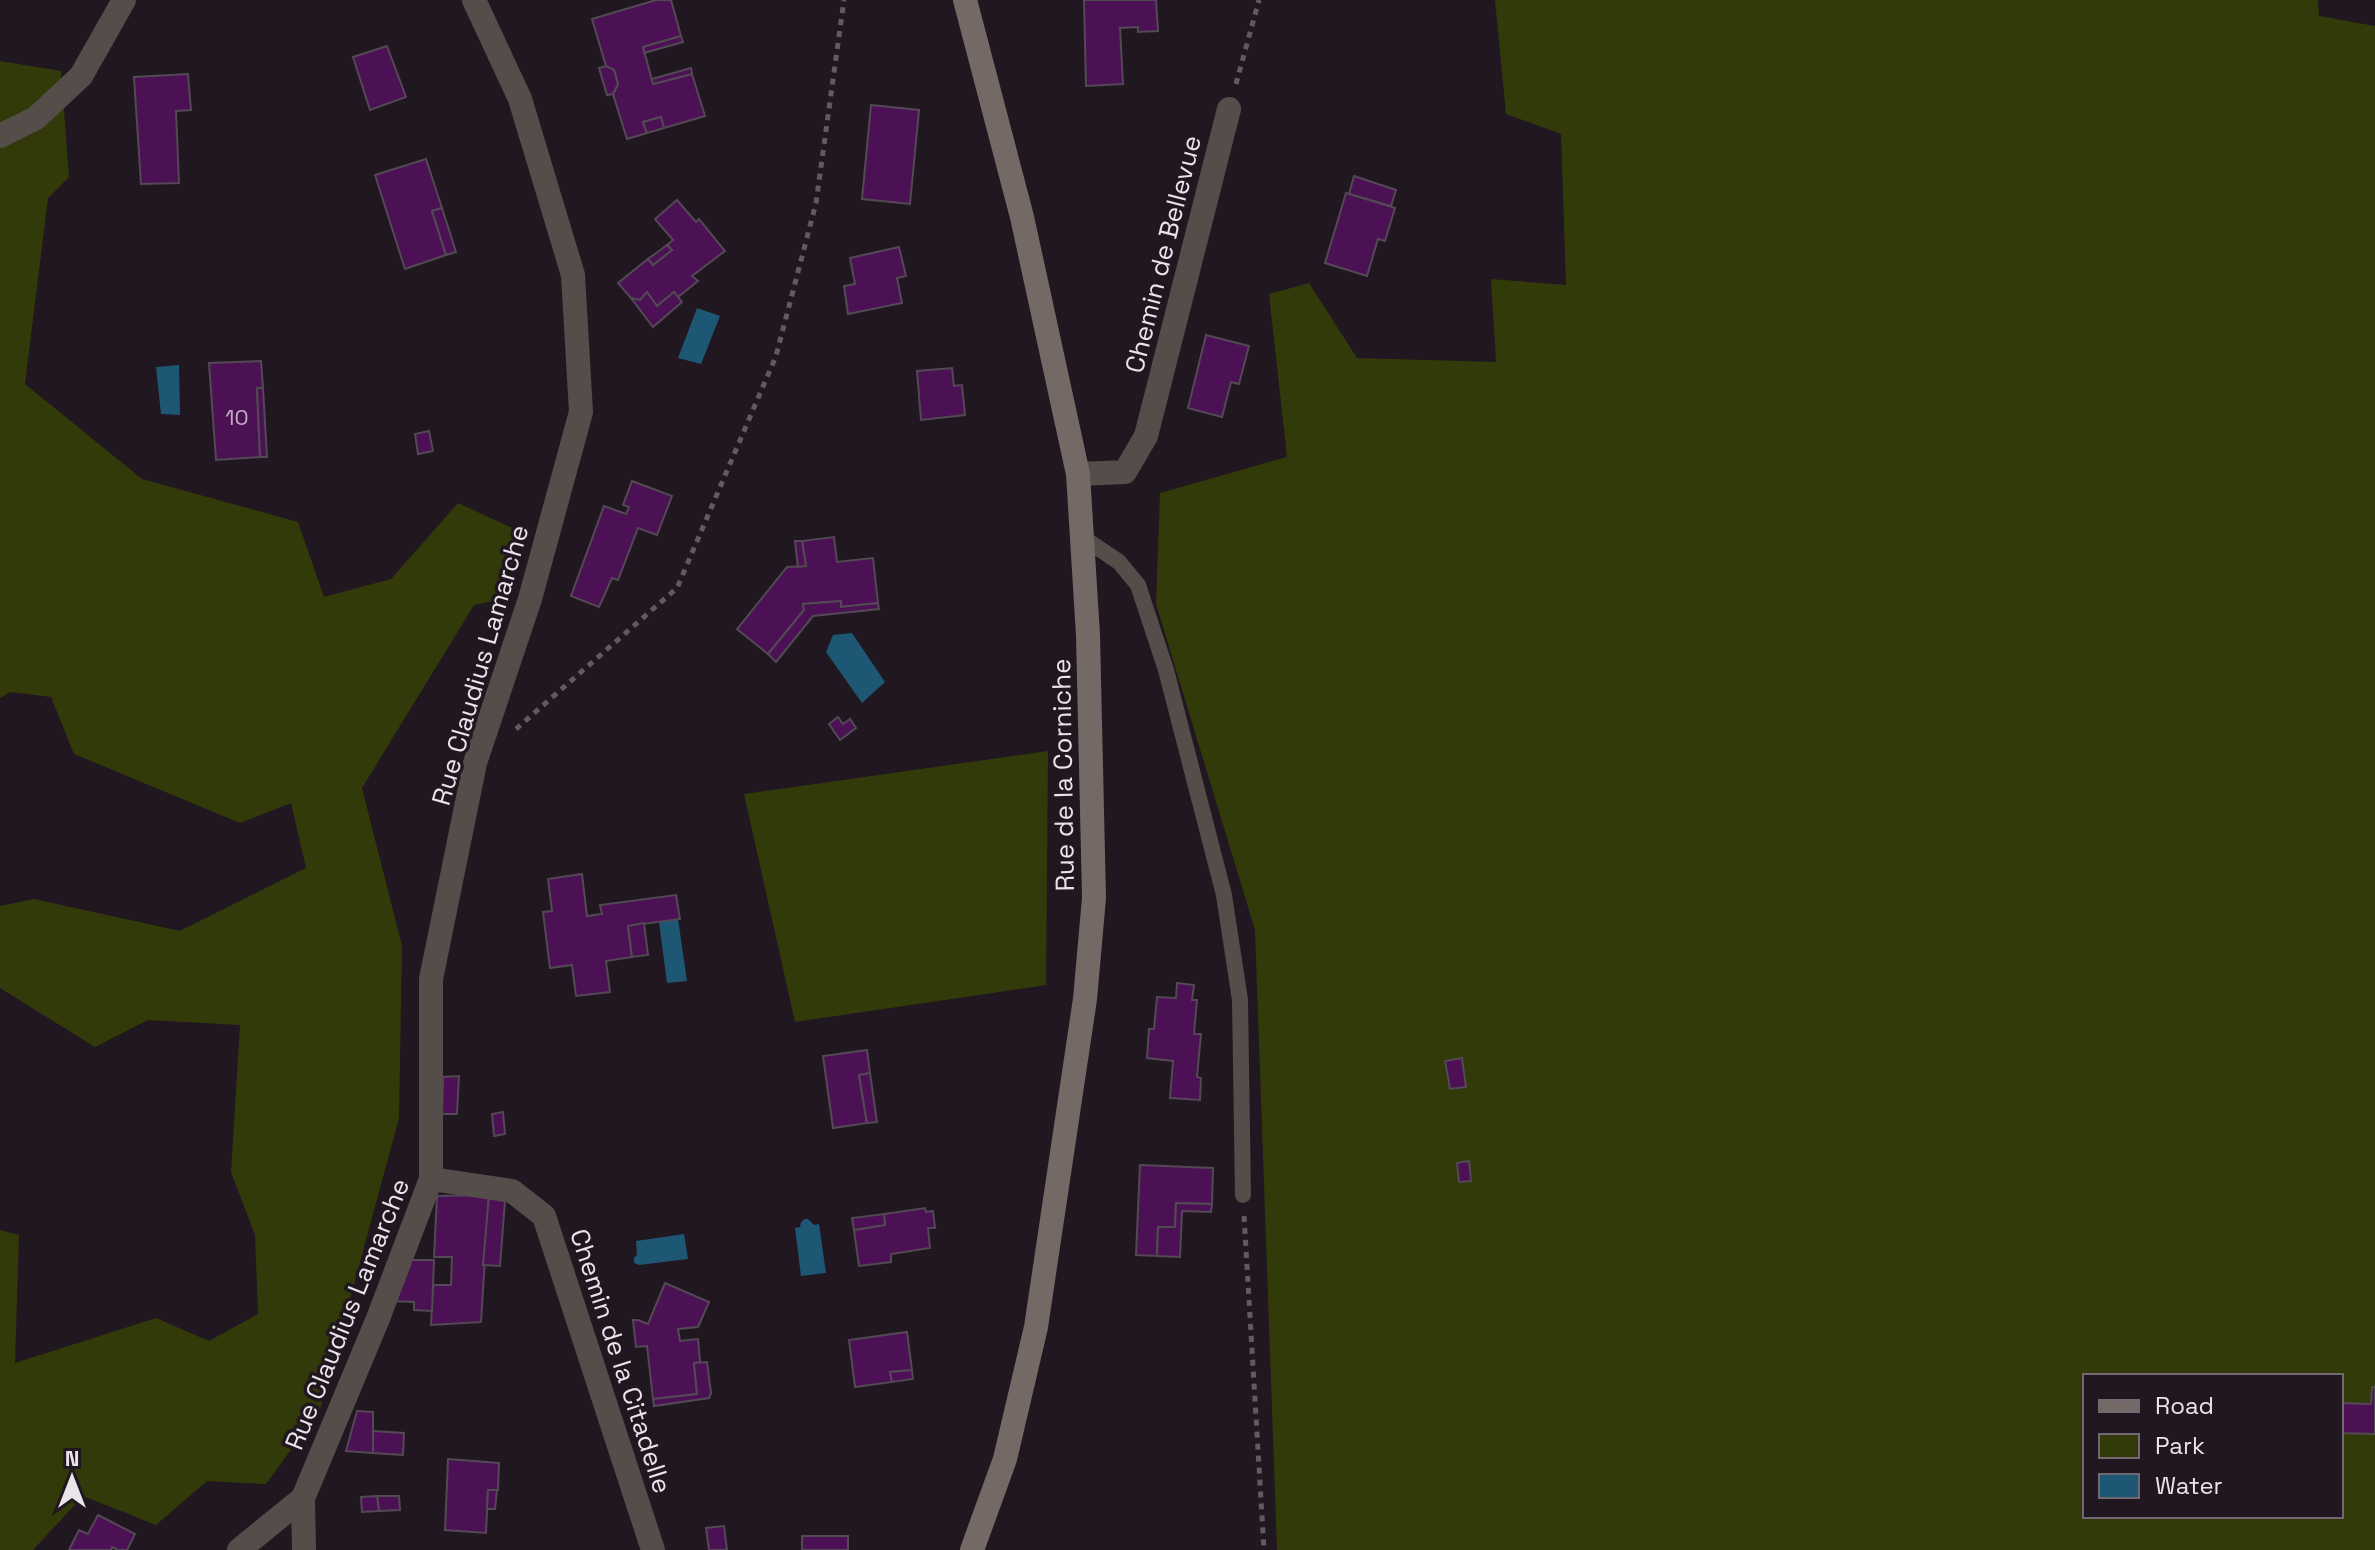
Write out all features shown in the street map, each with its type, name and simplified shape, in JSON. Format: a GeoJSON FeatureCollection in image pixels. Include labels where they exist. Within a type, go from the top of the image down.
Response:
{"type":"FeatureCollection","features":[{"type":"Feature","properties":{"kind":"main road","name":"Rue de la Corniche"},"geometry":{"type":"LineString","coordinates":[[965,0],[1022,217],[1078,474],[1091,730],[1094,898],[1085,999],[1036,1327],[1005,1459],[972,1550]]}},
{"type":"Feature","properties":{"kind":"street"},"geometry":{"type":"LineString","coordinates":[[0,136],[36,118],[81,76],[124,0]]}},
{"type":"Feature","properties":{"kind":"street","name":"Rue Claudius Lamarche"},"geometry":{"type":"LineString","coordinates":[[239,1550],[303,1498],[377,1321],[431,1179],[431,979],[475,763],[530,599],[581,412],[573,275],[520,99],[474,0]]}},
{"type":"Feature","properties":{"kind":"street","name":"Chemin de Bellevue"},"geometry":{"type":"LineString","coordinates":[[1078,474],[1125,472],[1146,436],[1229,109]]}},
{"type":"Feature","properties":{"kind":"street","name":"Chemin de la Citadelle"},"geometry":{"type":"LineString","coordinates":[[431,1179],[512,1191],[544,1216],[653,1550]]}},
{"type":"Feature","properties":{"kind":"street"},"geometry":{"type":"LineString","coordinates":[[303,1498],[304,1550]]}},
{"type":"Feature","properties":{"kind":"lane"},"geometry":{"type":"LineString","coordinates":[[1082,537],[1119,562],[1138,585],[1166,670],[1224,895],[1240,1000],[1243,1195]]}},
{"type":"Feature","properties":{"kind":"path"},"geometry":{"type":"LineString","coordinates":[[475,763],[557,696],[677,588],[776,356],[816,203],[844,0]]}},
{"type":"Feature","properties":{"kind":"path","name":"Chemin de Bellevue"},"geometry":{"type":"LineString","coordinates":[[1229,109],[1259,0]]}},
{"type":"Feature","properties":{"kind":"path"},"geometry":{"type":"LineString","coordinates":[[1243,1195],[1264,1550]]}},
{"type":"Feature","properties":{"kind":"green space"},"geometry":{"type":"Polygon","coordinates":[[[1495,0],[2318,0],[2319,16],[2375,26],[2375,1550],[1277,1550],[1255,930],[1156,604],[1160,493],[1287,457],[1269,294],[1309,283],[1357,358],[1496,362],[1491,279],[1566,285],[1561,134],[1506,114],[1495,0]]]}},
{"type":"Feature","properties":{"kind":"green space"},"geometry":{"type":"Polygon","coordinates":[[[0,61],[61,71],[69,177],[48,198],[25,384],[142,479],[298,522],[324,597],[391,579],[458,503],[521,532],[503,599],[474,605],[362,788],[402,946],[399,1118],[320,1410],[266,1484],[207,1481],[156,1525],[83,1496],[33,1550],[0,1550],[0,1230],[19,1235],[15,1363],[156,1318],[209,1341],[258,1314],[255,1235],[231,1172],[240,1025],[148,1020],[95,1047],[0,988],[0,906],[34,899],[180,931],[306,868],[291,803],[240,823],[74,754],[51,697],[10,692],[0,698],[0,61]]]}},
{"type":"Feature","properties":{"kind":"green space"},"geometry":{"type":"Polygon","coordinates":[[[1048,751],[1046,985],[795,1022],[744,794],[1048,751]]]}},
{"type":"Feature","properties":{"kind":"water"},"geometry":{"type":"Polygon","coordinates":[[[697,308],[720,316],[701,364],[678,358],[697,308]]]}},
{"type":"Feature","properties":{"kind":"water"},"geometry":{"type":"Polygon","coordinates":[[[179,365],[180,415],[161,414],[156,367],[179,365]]]}},
{"type":"Feature","properties":{"kind":"water"},"geometry":{"type":"Polygon","coordinates":[[[852,633],[885,682],[862,703],[826,652],[833,635],[852,633]]]}},
{"type":"Feature","properties":{"kind":"water"},"geometry":{"type":"Polygon","coordinates":[[[678,919],[687,981],[667,983],[659,922],[678,919]]]}},
{"type":"Feature","properties":{"kind":"water"},"geometry":{"type":"Polygon","coordinates":[[[805,1219],[814,1225],[819,1224],[826,1273],[801,1276],[795,1228],[800,1227],[805,1219]]]}},
{"type":"Feature","properties":{"kind":"water"},"geometry":{"type":"Polygon","coordinates":[[[684,1234],[688,1259],[634,1263],[636,1241],[684,1234]]]}},
{"type":"Feature","properties":{"kind":"building"},"geometry":{"type":"Polygon","coordinates":[[[656,0],[671,0],[681,36],[643,47],[653,84],[692,74],[705,116],[664,128],[661,117],[643,122],[647,133],[627,139],[613,94],[618,84],[614,70],[606,66],[592,19],[656,0]]]}},
{"type":"Feature","properties":{"kind":"building"},"geometry":{"type":"Polygon","coordinates":[[[1084,0],[1156,0],[1158,31],[1138,32],[1138,27],[1120,28],[1123,84],[1086,86],[1084,0]]]}},
{"type":"Feature","properties":{"kind":"building"},"geometry":{"type":"Polygon","coordinates":[[[681,36],[683,42],[644,53],[643,47],[681,36]]]}},
{"type":"Feature","properties":{"kind":"building"},"geometry":{"type":"Polygon","coordinates":[[[387,46],[406,97],[370,110],[353,57],[387,46]]]}},
{"type":"Feature","properties":{"kind":"building"},"geometry":{"type":"Polygon","coordinates":[[[606,66],[614,70],[618,84],[613,94],[607,95],[599,68],[606,66]]]}},
{"type":"Feature","properties":{"kind":"building"},"geometry":{"type":"Polygon","coordinates":[[[691,68],[692,74],[653,84],[652,79],[691,68]]]}},
{"type":"Feature","properties":{"kind":"building"},"geometry":{"type":"Polygon","coordinates":[[[188,74],[191,110],[176,111],[179,183],[141,184],[134,77],[188,74]]]}},
{"type":"Feature","properties":{"kind":"building"},"geometry":{"type":"Polygon","coordinates":[[[871,105],[919,110],[910,204],[862,199],[871,105]]]}},
{"type":"Feature","properties":{"kind":"building"},"geometry":{"type":"Polygon","coordinates":[[[661,117],[664,128],[647,133],[643,122],[661,117]]]}},
{"type":"Feature","properties":{"kind":"building"},"geometry":{"type":"Polygon","coordinates":[[[426,159],[442,208],[432,211],[446,255],[405,269],[375,175],[426,159]]]}},
{"type":"Feature","properties":{"kind":"building"},"geometry":{"type":"Polygon","coordinates":[[[1354,176],[1396,190],[1391,206],[1349,194],[1354,176]]]}},
{"type":"Feature","properties":{"kind":"building"},"geometry":{"type":"Polygon","coordinates":[[[1346,193],[1395,208],[1385,241],[1378,239],[1367,276],[1325,263],[1346,193]]]}},
{"type":"Feature","properties":{"kind":"building"},"geometry":{"type":"Polygon","coordinates":[[[677,200],[696,222],[699,219],[725,251],[692,276],[698,281],[678,297],[674,292],[657,306],[647,292],[640,300],[631,298],[618,283],[648,259],[653,265],[672,250],[667,245],[673,240],[655,219],[677,200]]]}},
{"type":"Feature","properties":{"kind":"building"},"geometry":{"type":"Polygon","coordinates":[[[442,208],[456,252],[446,255],[432,211],[442,208]]]}},
{"type":"Feature","properties":{"kind":"building"},"geometry":{"type":"Polygon","coordinates":[[[667,245],[672,250],[653,265],[648,259],[667,245]]]}},
{"type":"Feature","properties":{"kind":"building"},"geometry":{"type":"Polygon","coordinates":[[[899,247],[906,276],[897,278],[902,303],[848,314],[844,286],[855,284],[850,258],[899,247]]]}},
{"type":"Feature","properties":{"kind":"building"},"geometry":{"type":"Polygon","coordinates":[[[647,292],[657,306],[674,292],[682,302],[653,327],[631,298],[640,300],[647,292]]]}},
{"type":"Feature","properties":{"kind":"building"},"geometry":{"type":"Polygon","coordinates":[[[1206,335],[1249,346],[1239,384],[1231,382],[1222,417],[1188,408],[1206,335]]]}},
{"type":"Feature","properties":{"kind":"building"},"geometry":{"type":"Polygon","coordinates":[[[261,361],[263,388],[257,388],[260,457],[216,460],[209,363],[261,361]]]}},
{"type":"Feature","properties":{"kind":"building"},"geometry":{"type":"Polygon","coordinates":[[[952,368],[954,386],[962,385],[965,415],[921,420],[917,371],[952,368]]]}},
{"type":"Feature","properties":{"kind":"building"},"geometry":{"type":"Polygon","coordinates":[[[257,388],[263,388],[267,457],[260,457],[257,388]]]}},
{"type":"Feature","properties":{"kind":"building"},"geometry":{"type":"Polygon","coordinates":[[[429,431],[433,451],[418,454],[415,434],[429,431]]]}},
{"type":"Feature","properties":{"kind":"building"},"geometry":{"type":"Polygon","coordinates":[[[632,481],[672,496],[657,535],[638,528],[618,580],[612,578],[599,607],[571,596],[604,506],[626,514],[629,507],[623,505],[632,481]]]}},
{"type":"Feature","properties":{"kind":"building"},"geometry":{"type":"Polygon","coordinates":[[[834,537],[837,562],[873,558],[878,603],[841,607],[841,601],[803,604],[804,610],[768,654],[737,629],[787,567],[806,566],[802,541],[834,537]]]}},
{"type":"Feature","properties":{"kind":"building"},"geometry":{"type":"Polygon","coordinates":[[[795,541],[802,541],[806,566],[798,567],[795,541]]]}},
{"type":"Feature","properties":{"kind":"building"},"geometry":{"type":"Polygon","coordinates":[[[841,601],[841,607],[878,603],[879,609],[813,616],[776,662],[768,654],[804,610],[803,604],[841,601]]]}},
{"type":"Feature","properties":{"kind":"building"},"geometry":{"type":"Polygon","coordinates":[[[838,717],[843,724],[850,719],[856,728],[840,740],[829,724],[838,717]]]}},
{"type":"Feature","properties":{"kind":"building"},"geometry":{"type":"Polygon","coordinates":[[[582,874],[587,916],[602,914],[600,905],[676,895],[680,919],[628,926],[632,957],[606,961],[610,992],[576,996],[572,965],[550,968],[543,912],[552,911],[548,879],[582,874]]]}},
{"type":"Feature","properties":{"kind":"building"},"geometry":{"type":"Polygon","coordinates":[[[644,923],[648,955],[632,957],[628,926],[644,923]]]}},
{"type":"Feature","properties":{"kind":"building"},"geometry":{"type":"Polygon","coordinates":[[[1177,983],[1194,985],[1192,1000],[1197,1000],[1194,1034],[1201,1034],[1197,1077],[1201,1078],[1200,1100],[1170,1098],[1173,1061],[1147,1058],[1149,1029],[1154,1029],[1157,997],[1176,998],[1177,983]]]}},
{"type":"Feature","properties":{"kind":"building"},"geometry":{"type":"Polygon","coordinates":[[[867,1050],[870,1073],[859,1075],[867,1123],[833,1128],[823,1056],[867,1050]]]}},
{"type":"Feature","properties":{"kind":"building"},"geometry":{"type":"Polygon","coordinates":[[[1462,1058],[1466,1087],[1450,1089],[1445,1061],[1462,1058]]]}},
{"type":"Feature","properties":{"kind":"building"},"geometry":{"type":"Polygon","coordinates":[[[870,1073],[877,1122],[867,1123],[859,1075],[870,1073]]]}},
{"type":"Feature","properties":{"kind":"building"},"geometry":{"type":"Polygon","coordinates":[[[459,1076],[457,1114],[442,1114],[443,1077],[459,1076]]]}},
{"type":"Feature","properties":{"kind":"building"},"geometry":{"type":"Polygon","coordinates":[[[503,1112],[505,1134],[494,1136],[492,1114],[503,1112]]]}},
{"type":"Feature","properties":{"kind":"building"},"geometry":{"type":"Polygon","coordinates":[[[1469,1161],[1471,1181],[1459,1182],[1457,1163],[1469,1161]]]}},
{"type":"Feature","properties":{"kind":"building"},"geometry":{"type":"Polygon","coordinates":[[[1140,1165],[1213,1168],[1212,1204],[1176,1203],[1175,1227],[1158,1227],[1157,1256],[1136,1255],[1140,1165]]]}},
{"type":"Feature","properties":{"kind":"building"},"geometry":{"type":"Polygon","coordinates":[[[489,1195],[481,1322],[431,1325],[433,1285],[451,1285],[452,1257],[434,1257],[437,1196],[489,1195]]]}},
{"type":"Feature","properties":{"kind":"building"},"geometry":{"type":"Polygon","coordinates":[[[489,1195],[505,1201],[500,1266],[483,1265],[489,1195]]]}},
{"type":"Feature","properties":{"kind":"building"},"geometry":{"type":"Polygon","coordinates":[[[1176,1203],[1212,1204],[1211,1212],[1182,1211],[1180,1257],[1157,1256],[1158,1227],[1175,1227],[1176,1203]]]}},
{"type":"Feature","properties":{"kind":"building"},"geometry":{"type":"Polygon","coordinates":[[[925,1208],[926,1212],[933,1211],[935,1228],[928,1228],[930,1248],[891,1254],[891,1262],[859,1266],[854,1230],[885,1225],[884,1214],[925,1208]]]}},
{"type":"Feature","properties":{"kind":"building"},"geometry":{"type":"Polygon","coordinates":[[[884,1214],[885,1225],[854,1230],[852,1218],[884,1214]]]}},
{"type":"Feature","properties":{"kind":"building"},"geometry":{"type":"Polygon","coordinates":[[[402,1260],[434,1260],[432,1311],[414,1310],[414,1302],[390,1301],[402,1260]]]}},
{"type":"Feature","properties":{"kind":"building"},"geometry":{"type":"Polygon","coordinates":[[[665,1283],[709,1302],[698,1327],[678,1329],[680,1341],[698,1339],[700,1362],[694,1363],[697,1394],[653,1399],[647,1346],[636,1347],[633,1320],[648,1324],[665,1283]]]}},
{"type":"Feature","properties":{"kind":"building"},"geometry":{"type":"Polygon","coordinates":[[[907,1332],[912,1370],[890,1372],[892,1382],[855,1387],[849,1340],[907,1332]]]}},
{"type":"Feature","properties":{"kind":"building"},"geometry":{"type":"Polygon","coordinates":[[[707,1362],[709,1398],[654,1406],[653,1399],[697,1394],[694,1363],[707,1362]]]}},
{"type":"Feature","properties":{"kind":"building"},"geometry":{"type":"Polygon","coordinates":[[[912,1370],[913,1379],[892,1382],[890,1372],[912,1370]]]}},
{"type":"Feature","properties":{"kind":"building"},"geometry":{"type":"Polygon","coordinates":[[[2372,1387],[2375,1387],[2375,1434],[2343,1433],[2343,1403],[2371,1404],[2372,1387]]]}},
{"type":"Feature","properties":{"kind":"building"},"geometry":{"type":"Polygon","coordinates":[[[357,1411],[373,1412],[373,1453],[346,1451],[357,1411]]]}},
{"type":"Feature","properties":{"kind":"building"},"geometry":{"type":"Polygon","coordinates":[[[373,1431],[404,1433],[403,1455],[373,1453],[373,1431]]]}},
{"type":"Feature","properties":{"kind":"building"},"geometry":{"type":"Polygon","coordinates":[[[448,1459],[499,1463],[498,1490],[488,1490],[486,1533],[445,1530],[448,1459]]]}},
{"type":"Feature","properties":{"kind":"building"},"geometry":{"type":"Polygon","coordinates":[[[488,1490],[497,1490],[495,1509],[487,1509],[488,1490]]]}},
{"type":"Feature","properties":{"kind":"building"},"geometry":{"type":"Polygon","coordinates":[[[377,1496],[399,1496],[400,1510],[379,1511],[377,1496]]]}},
{"type":"Feature","properties":{"kind":"building"},"geometry":{"type":"Polygon","coordinates":[[[377,1496],[379,1511],[362,1512],[361,1497],[377,1496]]]}},
{"type":"Feature","properties":{"kind":"building"},"geometry":{"type":"Polygon","coordinates":[[[98,1515],[135,1534],[127,1550],[112,1547],[111,1550],[69,1550],[79,1530],[88,1534],[98,1515]]]}},
{"type":"Feature","properties":{"kind":"building"},"geometry":{"type":"Polygon","coordinates":[[[724,1526],[727,1550],[709,1550],[706,1528],[724,1526]]]}},
{"type":"Feature","properties":{"kind":"building"},"geometry":{"type":"Polygon","coordinates":[[[802,1536],[848,1536],[848,1550],[802,1550],[802,1536]]]}}]}
